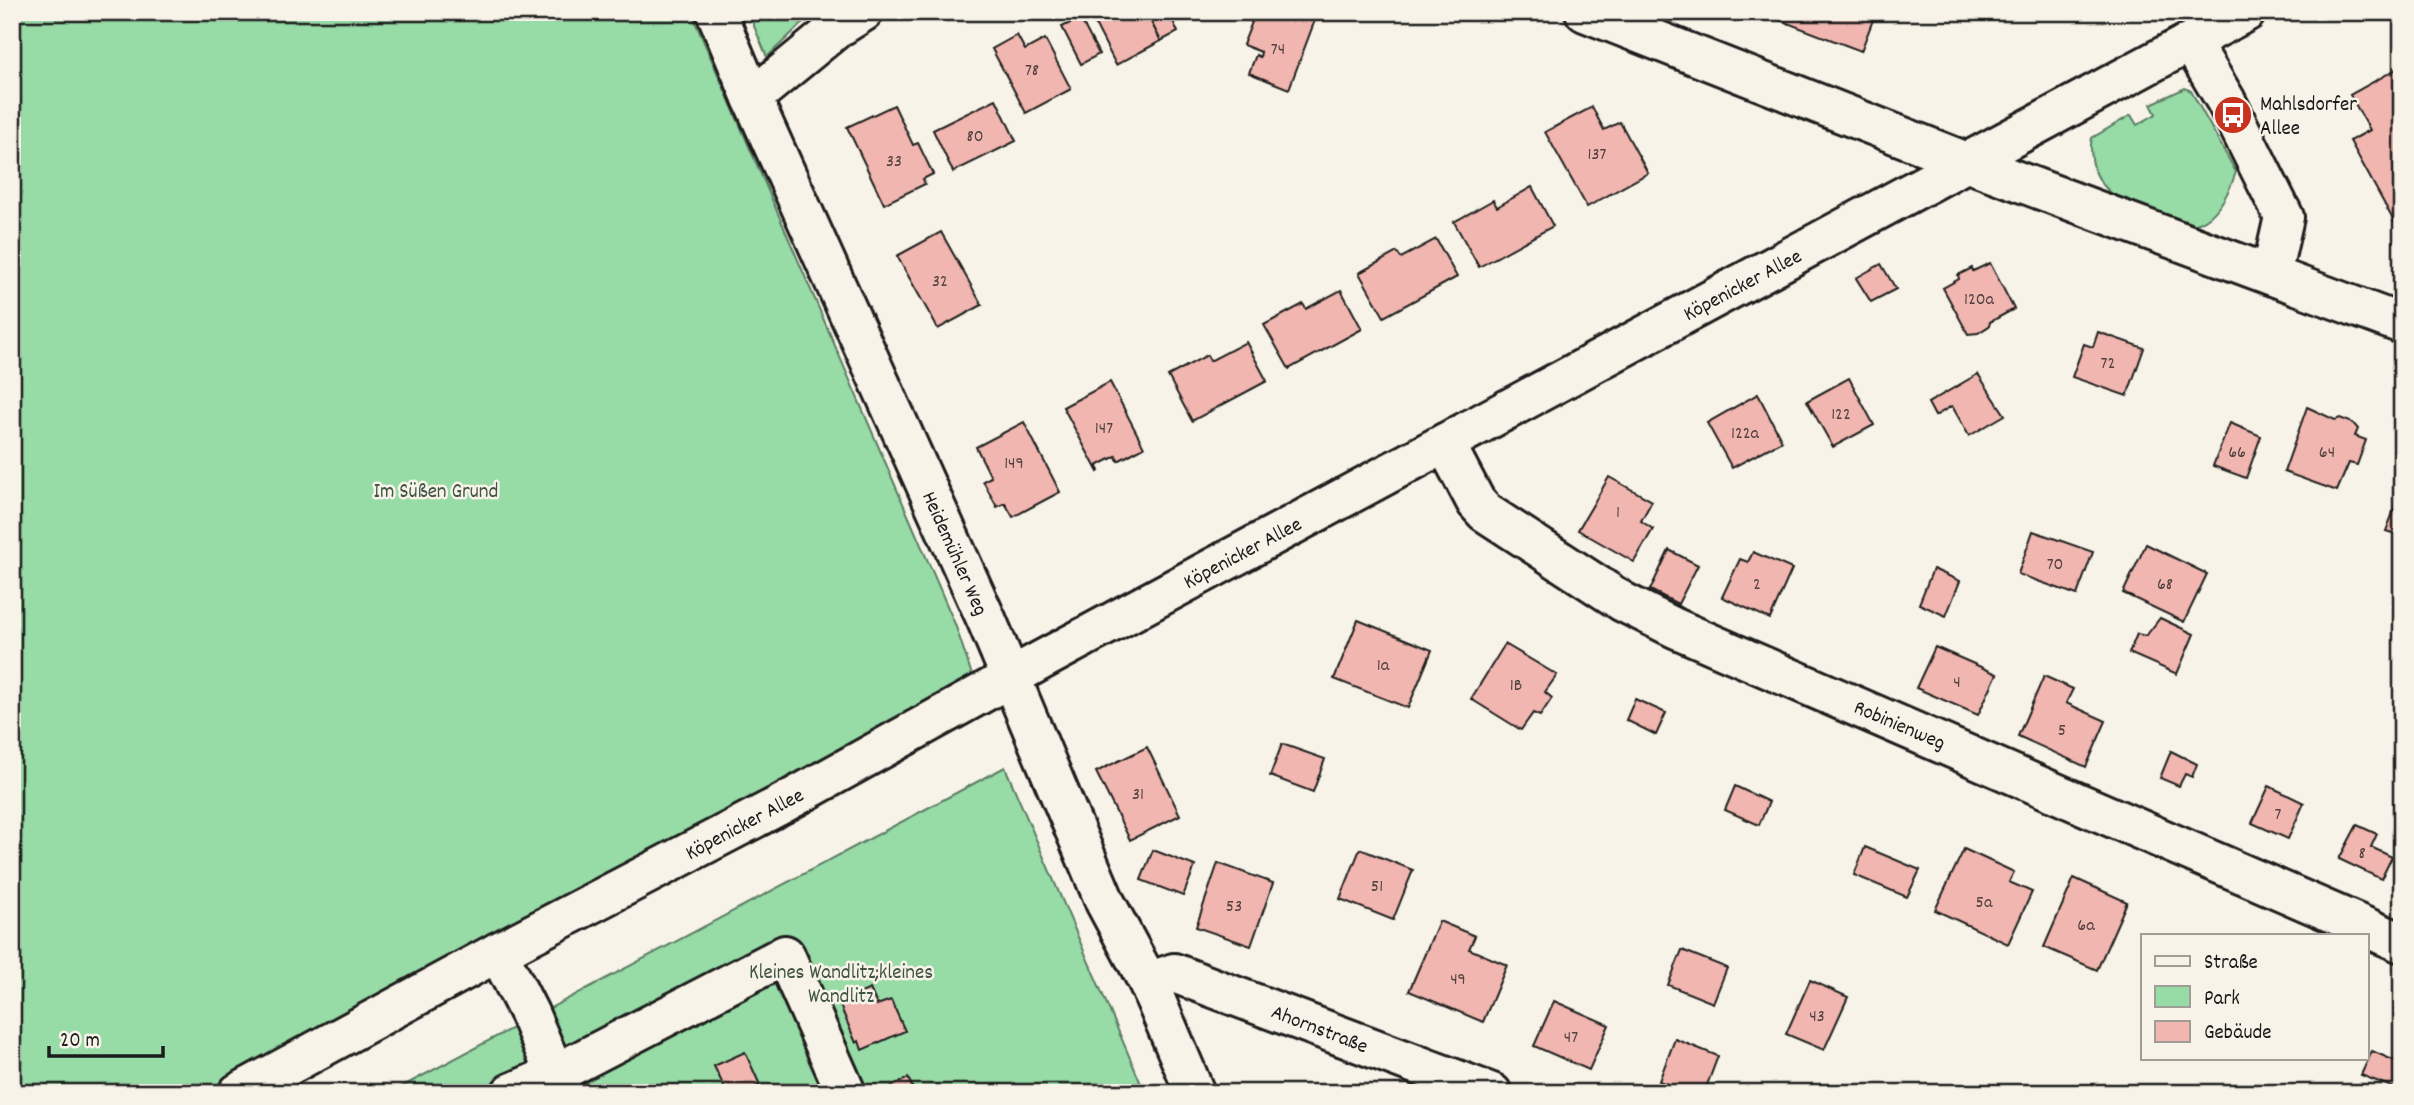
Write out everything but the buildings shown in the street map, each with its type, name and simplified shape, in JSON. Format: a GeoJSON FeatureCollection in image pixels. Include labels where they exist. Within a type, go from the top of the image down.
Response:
{"type":"FeatureCollection","features":[{"type":"Feature","properties":{"kind":"street","name":"Heidemühler Weg"},"geometry":{"type":"LineString","coordinates":[[716,12],[1010,677],[1105,902],[1148,982],[1195,1093]]}},
{"type":"Feature","properties":{"kind":"street"},"geometry":{"type":"LineString","coordinates":[[752,98],[836,29],[863,12]]}},
{"type":"Feature","properties":{"kind":"street"},"geometry":{"type":"LineString","coordinates":[[1585,12],[1969,163],[2402,324]]}},
{"type":"Feature","properties":{"kind":"street","name":"Köpenicker Allee"},"geometry":{"type":"LineString","coordinates":[[238,1093],[498,952],[782,804],[1010,677],[2246,12]]}},
{"type":"Feature","properties":{"kind":"street"},"geometry":{"type":"LineString","coordinates":[[2191,42],[2226,101],[2284,217],[2272,275]]}},
{"type":"Feature","properties":{"kind":"street","name":"Robinienweg"},"geometry":{"type":"LineString","coordinates":[[1445,443],[1476,502],[1485,512],[1622,602],[1675,628],[2402,943]]}},
{"type":"Feature","properties":{"kind":"street"},"geometry":{"type":"LineString","coordinates":[[498,952],[529,1013],[559,1083]]}},
{"type":"Feature","properties":{"kind":"street"},"geometry":{"type":"LineString","coordinates":[[511,1093],[559,1083],[785,956],[846,1093]]}},
{"type":"Feature","properties":{"kind":"street","name":"Ahornstraße"},"geometry":{"type":"LineString","coordinates":[[1148,982],[1174,973],[1492,1093]]}},
{"type":"Feature","properties":{"kind":"green space","name":"Im Süßen Grund"},"geometry":{"type":"Polygon","coordinates":[[[12,12],[691,12],[955,624],[975,684],[217,1093],[12,1093],[12,12]]]}},
{"type":"Feature","properties":{"kind":"green space"},"geometry":{"type":"Polygon","coordinates":[[[748,12],[814,12],[767,57],[748,12]]]}},
{"type":"Feature","properties":{"kind":"green space"},"geometry":{"type":"Polygon","coordinates":[[[2185,88],[2191,91],[2236,172],[2218,208],[2194,225],[2183,225],[2146,212],[2107,190],[2095,171],[2091,148],[2092,138],[2131,115],[2137,125],[2156,114],[2151,104],[2185,88]]]}},
{"type":"Feature","properties":{"kind":"green space","name":"Kleines Wandlitz;kleines Wandlitz"},"geometry":{"type":"Polygon","coordinates":[[[1005,767],[1145,1093],[390,1093],[1005,767]]]}},
{"type":"Feature","properties":{"kind":"place","name":"Mahlsdorfer Allee"},"geometry":{"type":"Point","coordinates":[2233,115]}}]}
